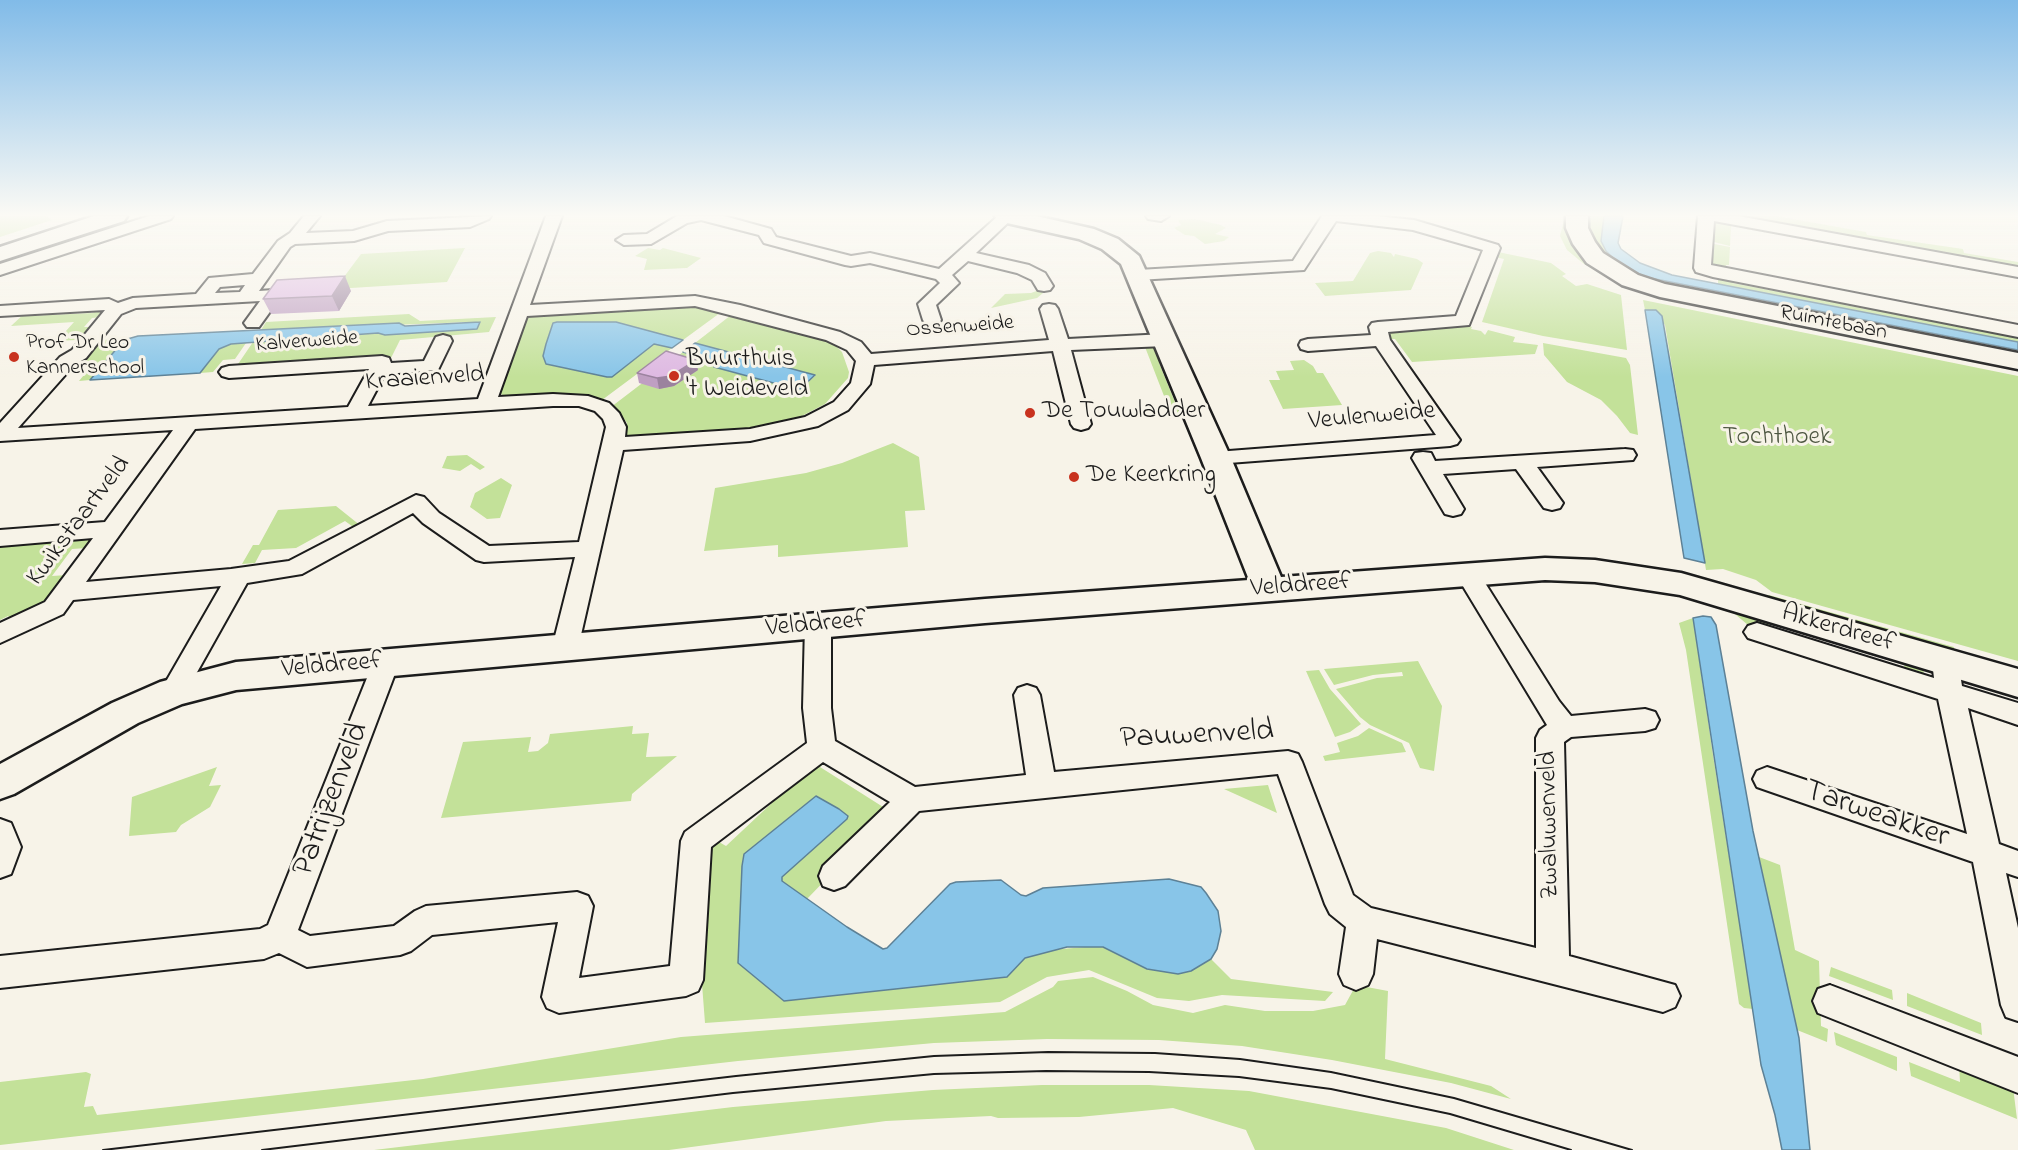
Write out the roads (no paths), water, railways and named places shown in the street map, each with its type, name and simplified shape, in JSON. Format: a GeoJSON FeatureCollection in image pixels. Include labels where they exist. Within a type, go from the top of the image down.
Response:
{"type":"FeatureCollection","features":[{"type":"Feature","properties":{"kind":"street"},"geometry":{"type":"LineString","coordinates":[[245,297],[265,270]]}},
{"type":"Feature","properties":{"kind":"street"},"geometry":{"type":"LineString","coordinates":[[486,403],[535,270]]}},
{"type":"Feature","properties":{"kind":"street"},"geometry":{"type":"LineString","coordinates":[[919,270],[942,275],[950,283],[927,304],[932,320]]}},
{"type":"Feature","properties":{"kind":"street"},"geometry":{"type":"LineString","coordinates":[[942,275],[948,270]]}},
{"type":"Feature","properties":{"kind":"street"},"geometry":{"type":"LineString","coordinates":[[1024,270],[1039,277],[1044,286]]}},
{"type":"Feature","properties":{"kind":"street"},"geometry":{"type":"LineString","coordinates":[[1135,270],[1269,589]]}},
{"type":"Feature","properties":{"kind":"street"},"geometry":{"type":"LineString","coordinates":[[1138,275],[1233,270]]}},
{"type":"Feature","properties":{"kind":"street"},"geometry":{"type":"LineString","coordinates":[[1308,345],[1381,340],[1378,327],[1463,321],[1483,270]]}},
{"type":"Feature","properties":{"kind":"street"},"geometry":{"type":"LineString","coordinates":[[1594,270],[1623,283],[1660,290]]}},
{"type":"Feature","properties":{"kind":"street","name":"Ruimtebaan"},"geometry":{"type":"LineString","coordinates":[[1614,270],[1630,280],[1660,290],[2018,360]]}},
{"type":"Feature","properties":{"kind":"street"},"geometry":{"type":"LineString","coordinates":[[1707,270],[2018,331]]}},
{"type":"Feature","properties":{"kind":"street"},"geometry":{"type":"LineString","coordinates":[[201,299],[215,282],[258,279]]}},
{"type":"Feature","properties":{"kind":"street"},"geometry":{"type":"LineString","coordinates":[[0,435],[67,361],[80,354],[115,310],[133,303],[273,295],[253,322]]}},
{"type":"Feature","properties":{"kind":"street"},"geometry":{"type":"LineString","coordinates":[[520,311],[695,301],[833,336],[854,346],[866,360],[860,384],[841,406],[811,422],[750,435],[614,444]]}},
{"type":"Feature","properties":{"kind":"street"},"geometry":{"type":"LineString","coordinates":[[0,311],[109,304],[115,310]]}},
{"type":"Feature","properties":{"kind":"street"},"geometry":{"type":"LineString","coordinates":[[1049,309],[1072,383],[1081,424]]}},
{"type":"Feature","properties":{"kind":"street","name":"Ossenweide"},"geometry":{"type":"LineString","coordinates":[[866,360],[1059,345],[1165,340]]}},
{"type":"Feature","properties":{"kind":"street","name":"Veulenweide"},"geometry":{"type":"LineString","coordinates":[[1216,458],[1450,440],[1381,340]]}},
{"type":"Feature","properties":{"kind":"street","name":"Kalverweide"},"geometry":{"type":"LineString","coordinates":[[379,369],[431,366],[443,341]]}},
{"type":"Feature","properties":{"kind":"street","name":"Kalverweide"},"geometry":{"type":"LineString","coordinates":[[229,372],[382,362],[355,412]]}},
{"type":"Feature","properties":{"kind":"street","name":"Kraaienveld"},"geometry":{"type":"LineString","coordinates":[[0,435],[486,403],[581,400],[602,407],[612,417],[616,427],[614,444],[565,648]]}},
{"type":"Feature","properties":{"kind":"street","name":"Kwikstaartveld"},"geometry":{"type":"LineString","coordinates":[[0,634],[54,608],[189,423]]}},
{"type":"Feature","properties":{"kind":"street"},"geometry":{"type":"LineString","coordinates":[[1413,443],[1453,509]]}},
{"type":"Feature","properties":{"kind":"street"},"geometry":{"type":"LineString","coordinates":[[1429,468],[1625,455]]}},
{"type":"Feature","properties":{"kind":"street"},"geometry":{"type":"LineString","coordinates":[[1522,462],[1552,503]]}},
{"type":"Feature","properties":{"kind":"street"},"geometry":{"type":"LineString","coordinates":[[66,592],[238,577],[294,568],[416,502],[431,518],[484,554],[589,549]]}},
{"type":"Feature","properties":{"kind":"street"},"geometry":{"type":"LineString","coordinates":[[0,538],[110,529]]}},
{"type":"Feature","properties":{"kind":"street","name":"Velddreef"},"geometry":{"type":"LineString","coordinates":[[0,783],[125,713],[173,692],[236,676],[818,625],[1467,573],[1545,569],[1595,571],[1657,579]]}},
{"type":"Feature","properties":{"kind":"street","name":"Zwaluwenveld"},"geometry":{"type":"LineString","coordinates":[[1467,573],[1548,708],[1564,728],[1550,738],[1553,968]]}},
{"type":"Feature","properties":{"kind":"street"},"geometry":{"type":"LineString","coordinates":[[173,692],[238,577]]}},
{"type":"Feature","properties":{"kind":"street","name":"Akkerdreef"},"geometry":{"type":"LineString","coordinates":[[1657,579],[1751,604],[1947,677],[2018,714]]}},
{"type":"Feature","properties":{"kind":"street"},"geometry":{"type":"LineString","coordinates":[[818,625],[818,708],[822,747]]}},
{"type":"Feature","properties":{"kind":"street","name":"Akkerdreef"},"geometry":{"type":"LineString","coordinates":[[1757,632],[1947,677],[2018,683]]}},
{"type":"Feature","properties":{"kind":"street","name":"Patrijzenveld"},"geometry":{"type":"LineString","coordinates":[[279,936],[291,911],[386,663]]}},
{"type":"Feature","properties":{"kind":"street","name":"Tarweakker"},"geometry":{"type":"LineString","coordinates":[[1947,677],[2018,1005]]}},
{"type":"Feature","properties":{"kind":"street"},"geometry":{"type":"LineString","coordinates":[[1027,695],[1042,785]]}},
{"type":"Feature","properties":{"kind":"street"},"geometry":{"type":"LineString","coordinates":[[1564,728],[1645,720]]}},
{"type":"Feature","properties":{"kind":"street"},"geometry":{"type":"LineString","coordinates":[[822,747],[911,800],[834,876]]}},
{"type":"Feature","properties":{"kind":"street"},"geometry":{"type":"LineString","coordinates":[[0,972],[264,944],[279,936],[307,952],[400,940],[426,921],[577,906],[560,997],[686,980],[696,841],[822,747]]}},
{"type":"Feature","properties":{"kind":"street","name":"Pauwenveld"},"geometry":{"type":"LineString","coordinates":[[911,800],[1287,762],[1341,904],[1363,921]]}},
{"type":"Feature","properties":{"kind":"street","name":"Tarweakker"},"geometry":{"type":"LineString","coordinates":[[1767,779],[2018,864]]}},
{"type":"Feature","properties":{"kind":"street"},"geometry":{"type":"LineString","coordinates":[[0,832],[6,848],[0,865]]}},
{"type":"Feature","properties":{"kind":"street"},"geometry":{"type":"LineString","coordinates":[[1356,974],[1363,921],[1663,996]]}},
{"type":"Feature","properties":{"kind":"street"},"geometry":{"type":"LineString","coordinates":[[1830,1001],[2018,1074]]}},
{"type":"Feature","properties":{"kind":"water"},"geometry":{"type":"Polygon","coordinates":[[[1632,270],[1658,270],[1672,275],[2018,342],[2018,350],[1645,277],[1632,270]]]}},
{"type":"Feature","properties":{"kind":"water"},"geometry":{"type":"Polygon","coordinates":[[[1645,310],[1656,310],[1662,316],[1705,563],[1684,558],[1645,310]]]}},
{"type":"Feature","properties":{"kind":"water"},"geometry":{"type":"Polygon","coordinates":[[[480,322],[477,329],[385,335],[378,333],[231,344],[219,349],[200,373],[90,380],[124,340],[138,336],[399,323],[405,326],[480,322]]]}},
{"type":"Feature","properties":{"kind":"water"},"geometry":{"type":"Polygon","coordinates":[[[616,322],[683,340],[672,348],[654,344],[612,377],[607,377],[546,364],[543,356],[546,344],[553,323],[616,322]]]}},
{"type":"Feature","properties":{"kind":"water"},"geometry":{"type":"Polygon","coordinates":[[[695,343],[815,375],[800,389],[792,388],[714,367],[717,362],[683,352],[695,343]]]}},
{"type":"Feature","properties":{"kind":"water"},"geometry":{"type":"Polygon","coordinates":[[[1711,617],[1716,625],[1753,831],[1799,1038],[1810,1150],[1782,1150],[1761,1065],[1693,618],[1711,617]]]}},
{"type":"Feature","properties":{"kind":"water"},"geometry":{"type":"Polygon","coordinates":[[[816,796],[839,809],[848,816],[847,819],[782,877],[782,881],[847,927],[883,949],[887,948],[950,884],[956,882],[1001,880],[1021,895],[1026,896],[1043,888],[1169,879],[1201,887],[1206,893],[1218,911],[1221,931],[1217,949],[1211,959],[1191,971],[1178,974],[1147,969],[1103,947],[1067,947],[1025,958],[1007,977],[784,1001],[738,963],[742,866],[744,854],[816,796]]]}},
{"type":"Feature","properties":{"kind":"tram line"},"geometry":{"type":"LineString","coordinates":[[103,1150],[736,1076],[934,1056],[1048,1052],[1155,1053],[1240,1059],[1331,1072],[1454,1098],[1632,1150]]}},
{"type":"Feature","properties":{"kind":"tram line"},"geometry":{"type":"LineString","coordinates":[[262,1150],[733,1093],[934,1074],[1046,1071],[1149,1072],[1239,1077],[1331,1089],[1450,1114],[1571,1150]]}},
{"type":"Feature","properties":{"kind":"place","name":"Prof Dr Leo Kannerschool"},"geometry":{"type":"Point","coordinates":[14,357]}},
{"type":"Feature","properties":{"kind":"place","name":"Buurthuis 't Weideveld"},"geometry":{"type":"Point","coordinates":[674,376]}},
{"type":"Feature","properties":{"kind":"place","name":"De Touwladder"},"geometry":{"type":"Point","coordinates":[1030,413]}},
{"type":"Feature","properties":{"kind":"place","name":"De Keerkring"},"geometry":{"type":"Point","coordinates":[1074,477]}},
{"type":"Feature","properties":{"kind":"park label","name":"Tochthoek"},"geometry":{"type":"Point","coordinates":[1777,439]}}]}
